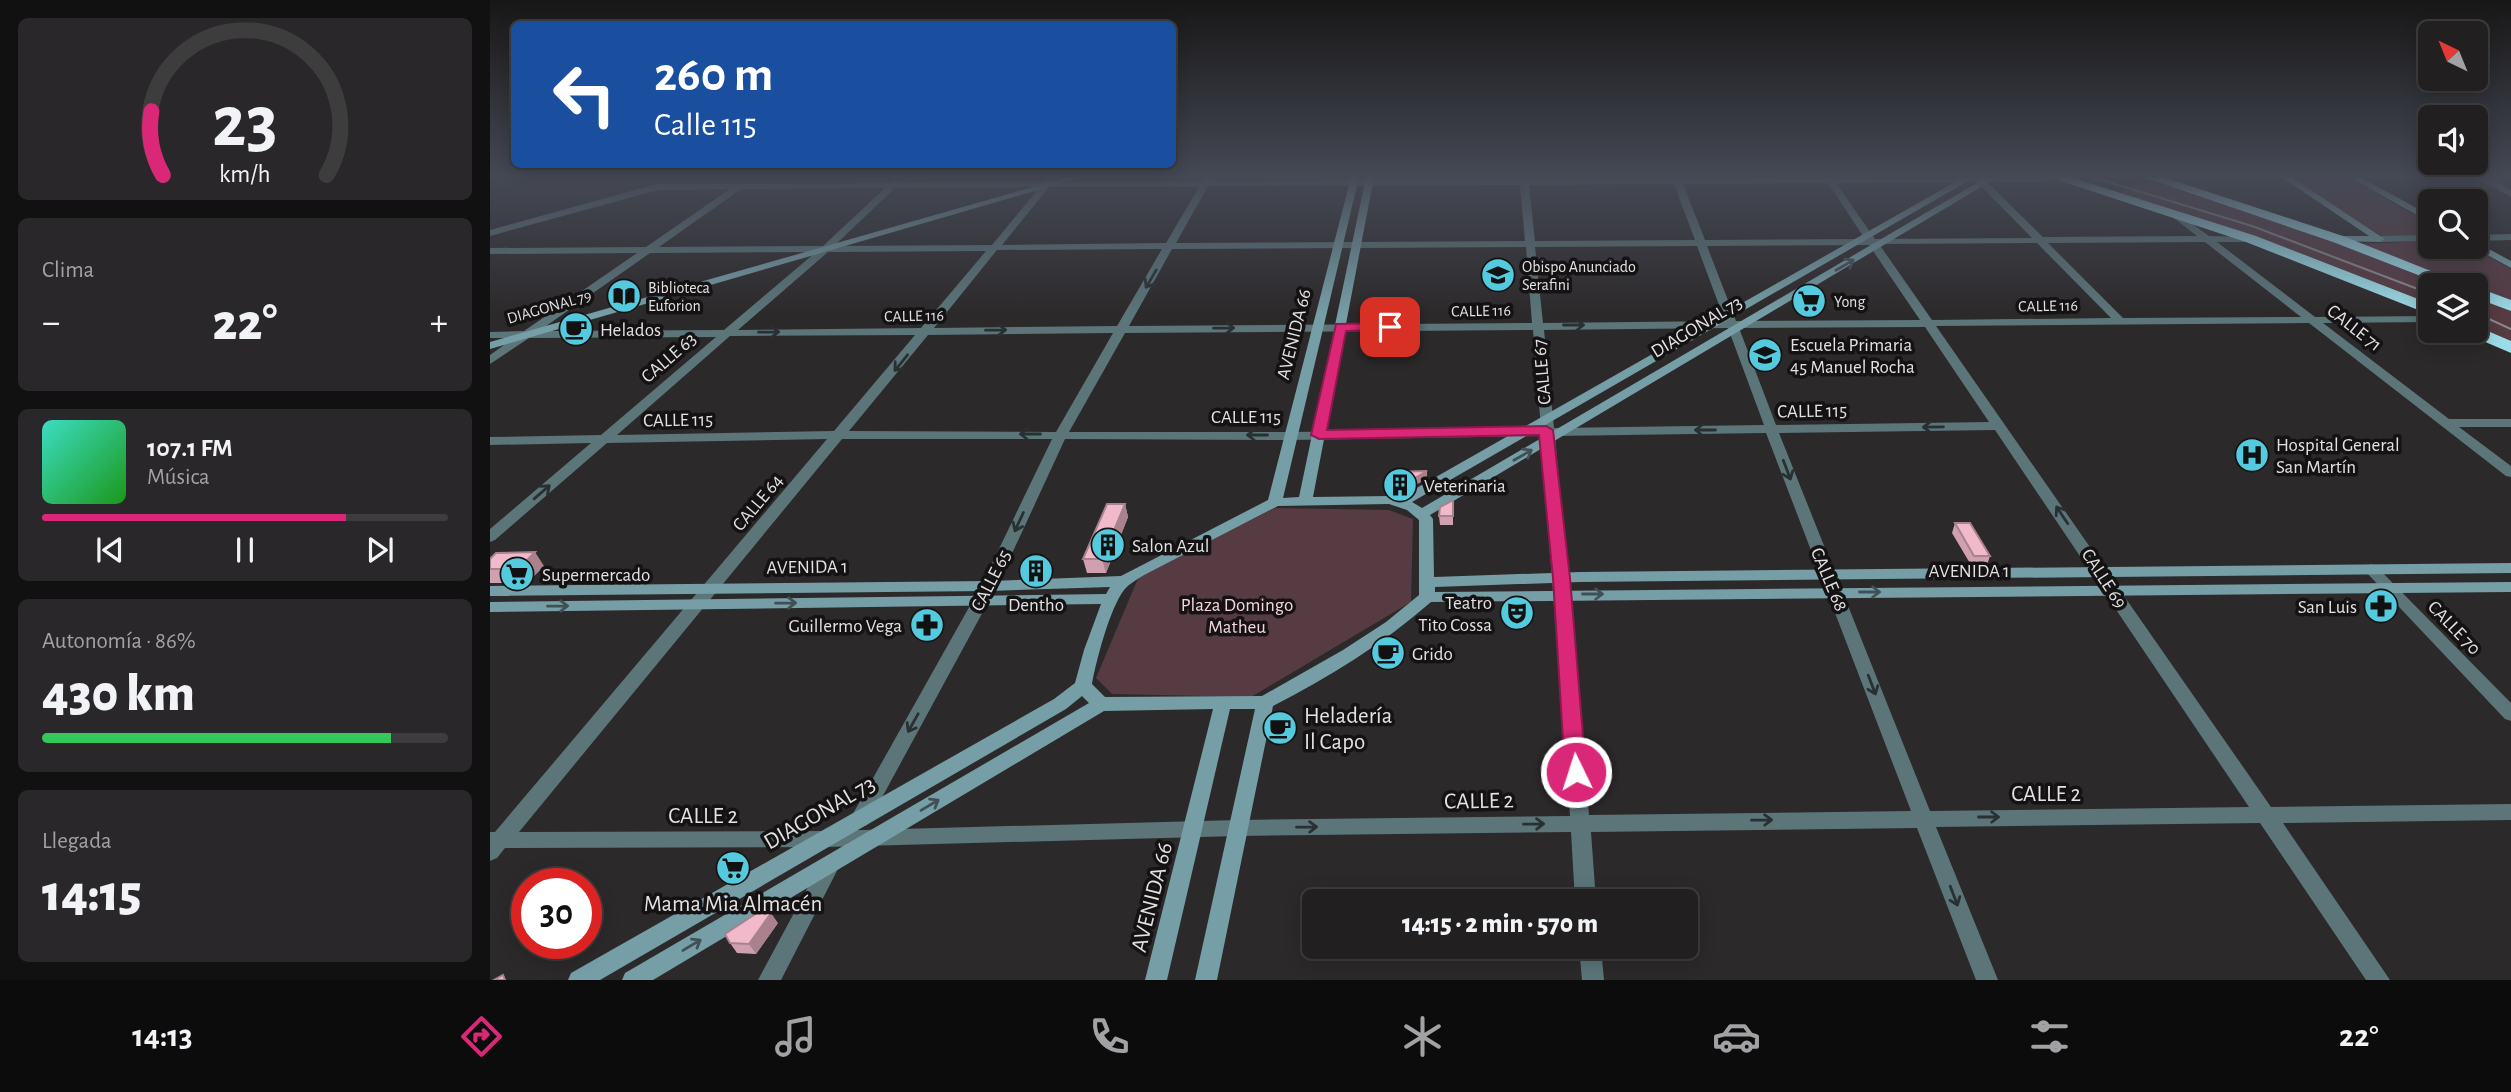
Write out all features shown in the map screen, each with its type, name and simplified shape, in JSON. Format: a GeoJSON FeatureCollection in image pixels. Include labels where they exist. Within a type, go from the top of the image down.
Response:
{"type":"FeatureCollection","features":[{"type":"Feature","properties":{"kind":"highway"},"geometry":{"type":"LineString","coordinates":[[2200,223],[2251,239],[2418,305]]}},
{"type":"Feature","properties":{"kind":"highway"},"geometry":{"type":"LineString","coordinates":[[2289,223],[2427,273]]}},
{"type":"Feature","properties":{"kind":"highway"},"geometry":{"type":"LineString","coordinates":[[2488,297],[2511,306]]}},
{"type":"Feature","properties":{"kind":"highway"},"geometry":{"type":"LineString","coordinates":[[2488,337],[2511,348]]}},
{"type":"Feature","properties":{"kind":"main road","name":"DIAGONAL 79"},"geometry":{"type":"LineString","coordinates":[[490,346],[909,223]]}},
{"type":"Feature","properties":{"kind":"main road","name":"AVENIDA 66"},"geometry":{"type":"LineString","coordinates":[[1275,502],[1345,223]]}},
{"type":"Feature","properties":{"kind":"main road"},"geometry":{"type":"LineString","coordinates":[[1305,501],[1362,223]]}},
{"type":"Feature","properties":{"kind":"main road","name":"DIAGONAL 73"},"geometry":{"type":"LineString","coordinates":[[1565,430],[1735,323],[1904,223]]}},
{"type":"Feature","properties":{"kind":"main road"},"geometry":{"type":"LineString","coordinates":[[2355,223],[2380,239]]}},
{"type":"Feature","properties":{"kind":"main road"},"geometry":{"type":"LineString","coordinates":[[2338,239],[2380,239]]}},
{"type":"Feature","properties":{"kind":"main road","name":"DIAGONAL 73"},"geometry":{"type":"LineString","coordinates":[[1422,514],[1546,431],[1715,324],[1735,323],[1872,241]]}},
{"type":"Feature","properties":{"kind":"main road","name":"DIAGONAL 79"},"geometry":{"type":"LineString","coordinates":[[490,337],[805,250],[829,246]]}},
{"type":"Feature","properties":{"kind":"main road"},"geometry":{"type":"LineString","coordinates":[[2488,252],[2511,265]]}},
{"type":"Feature","properties":{"kind":"main road"},"geometry":{"type":"LineString","coordinates":[[1101,704],[1083,686],[1084,672],[1111,599],[1124,581],[1275,502],[1402,502],[1528,430]]}},
{"type":"Feature","properties":{"kind":"main road"},"geometry":{"type":"LineString","coordinates":[[633,980],[1101,704],[1265,702],[1408,614],[1427,589],[1428,525],[1422,514],[1402,502]]}},
{"type":"Feature","properties":{"kind":"main road","name":"AVENIDA 1"},"geometry":{"type":"LineString","coordinates":[[1427,589],[1562,594],[2100,572],[2511,568]]}},
{"type":"Feature","properties":{"kind":"main road","name":"AVENIDA 1"},"geometry":{"type":"LineString","coordinates":[[1427,589],[1561,578],[2111,590],[2511,587]]}},
{"type":"Feature","properties":{"kind":"main road","name":"AVENIDA 1"},"geometry":{"type":"LineString","coordinates":[[490,591],[989,586],[1124,581]]}},
{"type":"Feature","properties":{"kind":"main road","name":"AVENIDA 1"},"geometry":{"type":"LineString","coordinates":[[490,607],[1111,599]]}},
{"type":"Feature","properties":{"kind":"main road","name":"DIAGONAL 73"},"geometry":{"type":"LineString","coordinates":[[579,980],[1060,704],[1083,686]]}},
{"type":"Feature","properties":{"kind":"main road"},"geometry":{"type":"LineString","coordinates":[[1206,980],[1265,702]]}},
{"type":"Feature","properties":{"kind":"main road","name":"AVENIDA 66"},"geometry":{"type":"LineString","coordinates":[[1156,980],[1223,703]]}},
{"type":"Feature","properties":{"kind":"street"},"geometry":{"type":"LineString","coordinates":[[490,233],[525,223]]}},
{"type":"Feature","properties":{"kind":"street"},"geometry":{"type":"LineString","coordinates":[[490,360],[687,223]]}},
{"type":"Feature","properties":{"kind":"street","name":"CALLE 63"},"geometry":{"type":"LineString","coordinates":[[490,537],[853,223]]}},
{"type":"Feature","properties":{"kind":"street","name":"CALLE 64"},"geometry":{"type":"LineString","coordinates":[[493,844],[841,435],[1015,223]]}},
{"type":"Feature","properties":{"kind":"street","name":"CALLE 65"},"geometry":{"type":"LineString","coordinates":[[769,980],[830,864],[860,819],[989,586],[1061,434],[1183,223]]}},
{"type":"Feature","properties":{"kind":"street","name":"CALLE 67"},"geometry":{"type":"LineString","coordinates":[[1528,223],[1561,578],[1585,889]]}},
{"type":"Feature","properties":{"kind":"street","name":"CALLE 68"},"geometry":{"type":"LineString","coordinates":[[1693,223],[1735,323],[1772,430],[1987,980]]}},
{"type":"Feature","properties":{"kind":"street","name":"CALLE 69"},"geometry":{"type":"LineString","coordinates":[[1859,223],[2001,425],[2379,980]]}},
{"type":"Feature","properties":{"kind":"street"},"geometry":{"type":"LineString","coordinates":[[2023,223],[2119,320]]}},
{"type":"Feature","properties":{"kind":"street","name":"CALLE 71"},"geometry":{"type":"LineString","coordinates":[[2185,223],[2511,473]]}},
{"type":"Feature","properties":{"kind":"street"},"geometry":{"type":"LineString","coordinates":[[490,239],[513,226]]}},
{"type":"Feature","properties":{"kind":"street"},"geometry":{"type":"LineString","coordinates":[[2488,238],[2511,237]]}},
{"type":"Feature","properties":{"kind":"street"},"geometry":{"type":"LineString","coordinates":[[2380,239],[2418,238]]}},
{"type":"Feature","properties":{"kind":"street"},"geometry":{"type":"LineString","coordinates":[[829,246],[2251,239]]}},
{"type":"Feature","properties":{"kind":"street"},"geometry":{"type":"LineString","coordinates":[[490,251],[805,250]]}},
{"type":"Feature","properties":{"kind":"street","name":"CALLE 116"},"geometry":{"type":"LineString","coordinates":[[1735,323],[2418,319]]}},
{"type":"Feature","properties":{"kind":"street","name":"CALLE 116"},"geometry":{"type":"LineString","coordinates":[[505,335],[1715,324]]}},
{"type":"Feature","properties":{"kind":"street"},"geometry":{"type":"LineString","coordinates":[[2448,423],[2511,423]]}},
{"type":"Feature","properties":{"kind":"street","name":"CALLE 115"},"geometry":{"type":"LineString","coordinates":[[490,440],[841,435],[1291,436],[1528,430],[1772,430],[2001,425]]}},
{"type":"Feature","properties":{"kind":"street","name":"CALLE 70"},"geometry":{"type":"LineString","coordinates":[[2371,569],[2511,714]]}},
{"type":"Feature","properties":{"kind":"street","name":"CALLE 2"},"geometry":{"type":"LineString","coordinates":[[493,844],[826,839],[848,836],[1238,828],[2511,812]]}},
{"type":"Feature","properties":{"kind":"street"},"geometry":{"type":"LineString","coordinates":[[1591,959],[1593,980]]}},
{"type":"Feature","properties":{"kind":"green space"},"geometry":{"type":"Polygon","coordinates":[[[2198,223],[2280,223],[2418,273],[2418,302],[2198,223]]]}},
{"type":"Feature","properties":{"kind":"green space"},"geometry":{"type":"Polygon","coordinates":[[[2361,223],[2418,223],[2418,236],[2382,236],[2361,223]]]}},
{"type":"Feature","properties":{"kind":"green space"},"geometry":{"type":"Polygon","coordinates":[[[2418,242],[2418,259],[2488,259],[2488,256],[2511,269],[2511,304],[2488,295],[2488,273],[2431,273],[2357,244],[2418,242]]]}},
{"type":"Feature","properties":{"kind":"green space"},"geometry":{"type":"Polygon","coordinates":[[[2488,301],[2511,310],[2511,344],[2488,333],[2488,301]]]}},
{"type":"Feature","properties":{"kind":"green space","name":"Plaza Domingo Matheu"},"geometry":{"type":"Polygon","coordinates":[[[1275,508],[1389,510],[1413,519],[1411,602],[1251,697],[1112,694],[1096,678],[1139,576],[1275,508]]]}},
{"type":"Feature","properties":{"kind":"building"},"geometry":{"type":"Polygon","coordinates":[[[1427,471],[1406,483],[1391,483],[1393,472],[1427,471]]]}},
{"type":"Feature","properties":{"kind":"building"},"geometry":{"type":"Polygon","coordinates":[[[1453,500],[1453,516],[1439,516],[1440,507],[1453,500]]]}},
{"type":"Feature","properties":{"kind":"building"},"geometry":{"type":"Polygon","coordinates":[[[1107,504],[1125,504],[1102,559],[1083,559],[1107,504]]]}},
{"type":"Feature","properties":{"kind":"building"},"geometry":{"type":"Polygon","coordinates":[[[1955,523],[1970,523],[1990,556],[1974,556],[1955,523]]]}},
{"type":"Feature","properties":{"kind":"building"},"geometry":{"type":"Polygon","coordinates":[[[535,552],[518,569],[490,569],[490,559],[496,553],[535,552]]]}},
{"type":"Feature","properties":{"kind":"building"},"geometry":{"type":"Polygon","coordinates":[[[763,909],[771,913],[749,944],[730,943],[725,934],[763,909]]]}},
{"type":"Feature","properties":{"kind":"tram line"},"geometry":{"type":"LineString","coordinates":[[2241,223],[2418,289]]}},
{"type":"Feature","properties":{"kind":"tram line"},"geometry":{"type":"LineString","coordinates":[[2488,318],[2511,329]]}},
{"type":"Feature","properties":{"kind":"place","name":"Obispo Anunciado Serafini"},"geometry":{"type":"Point","coordinates":[1498,275]}},
{"type":"Feature","properties":{"kind":"place","name":"Biblioteca Euforion"},"geometry":{"type":"Point","coordinates":[624,296]}},
{"type":"Feature","properties":{"kind":"place","name":"Yong"},"geometry":{"type":"Point","coordinates":[1809,301]}},
{"type":"Feature","properties":{"kind":"place","name":"Helados"},"geometry":{"type":"Point","coordinates":[576,329]}},
{"type":"Feature","properties":{"kind":"place","name":"Escuela Primaria 45 Manuel Rocha"},"geometry":{"type":"Point","coordinates":[1765,355]}},
{"type":"Feature","properties":{"kind":"place","name":"Hospital General San Martín"},"geometry":{"type":"Point","coordinates":[2252,455]}},
{"type":"Feature","properties":{"kind":"place","name":"Veterinaria"},"geometry":{"type":"Point","coordinates":[1400,485]}},
{"type":"Feature","properties":{"kind":"place","name":"Salon Azul"},"geometry":{"type":"Point","coordinates":[1108,545]}},
{"type":"Feature","properties":{"kind":"place","name":"Dentho"},"geometry":{"type":"Point","coordinates":[1036,571]}},
{"type":"Feature","properties":{"kind":"place","name":"Supermercado"},"geometry":{"type":"Point","coordinates":[517,574]}},
{"type":"Feature","properties":{"kind":"place","name":"San Luis"},"geometry":{"type":"Point","coordinates":[2381,606]}},
{"type":"Feature","properties":{"kind":"place","name":"Teatro Tito Cossa"},"geometry":{"type":"Point","coordinates":[1517,613]}},
{"type":"Feature","properties":{"kind":"place","name":"Guillermo Vega"},"geometry":{"type":"Point","coordinates":[927,625]}},
{"type":"Feature","properties":{"kind":"place","name":"Grido"},"geometry":{"type":"Point","coordinates":[1388,653]}},
{"type":"Feature","properties":{"kind":"place","name":"Heladería Il Capo"},"geometry":{"type":"Point","coordinates":[1280,728]}},
{"type":"Feature","properties":{"kind":"place","name":"Mama Mia Almacén"},"geometry":{"type":"Point","coordinates":[733,868]}},
{"type":"Feature","properties":{"kind":"route"},"geometry":{"type":"LineString","coordinates":[[1390,327],[1340,327],[1319,435],[1546,430],[1576,772]]}}]}
